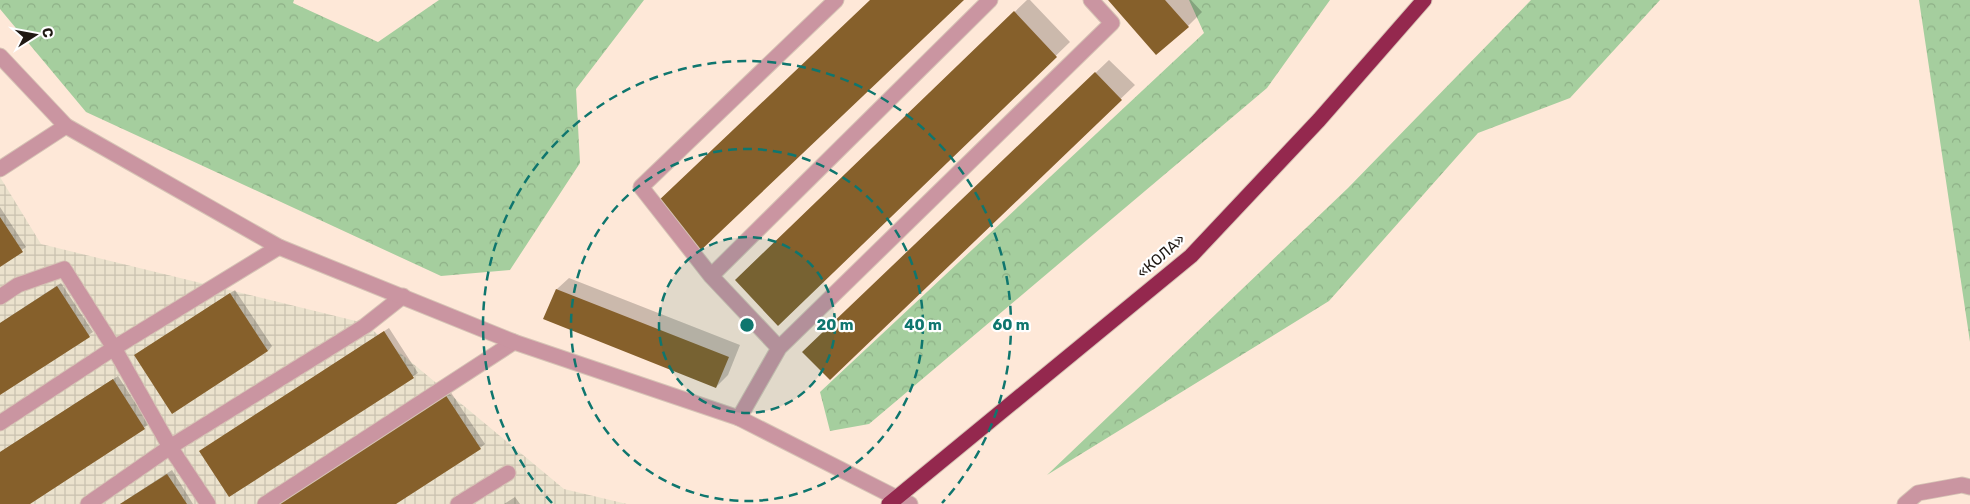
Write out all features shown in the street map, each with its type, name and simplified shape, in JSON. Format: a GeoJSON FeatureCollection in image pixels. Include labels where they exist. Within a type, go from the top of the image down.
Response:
{"type":"FeatureCollection","features":[{"type":"Feature","properties":{"kind":"highway","name":"«КОЛА»"},"geometry":{"type":"LineString","coordinates":[[898,502],[1191,256],[1319,120],[1424,0]]}},
{"type":"Feature","properties":{"kind":"street"},"geometry":{"type":"LineString","coordinates":[[779,348],[711,276],[641,187],[836,0]]}},
{"type":"Feature","properties":{"kind":"street"},"geometry":{"type":"LineString","coordinates":[[711,276],[990,0]]}},
{"type":"Feature","properties":{"kind":"street"},"geometry":{"type":"LineString","coordinates":[[739,418],[779,348],[1112,23],[1091,0]]}},
{"type":"Feature","properties":{"kind":"street"},"geometry":{"type":"LineString","coordinates":[[0,56],[66,126],[279,247],[514,342],[739,418],[898,502]]}},
{"type":"Feature","properties":{"kind":"street"},"geometry":{"type":"LineString","coordinates":[[0,169],[66,126]]}},
{"type":"Feature","properties":{"kind":"street"},"geometry":{"type":"LineString","coordinates":[[0,422],[114,348],[279,247]]}},
{"type":"Feature","properties":{"kind":"street"},"geometry":{"type":"LineString","coordinates":[[0,297],[18,285],[64,269],[114,348],[170,447],[208,504]]}},
{"type":"Feature","properties":{"kind":"street"},"geometry":{"type":"LineString","coordinates":[[88,504],[170,447],[365,326],[403,296]]}},
{"type":"Feature","properties":{"kind":"street"},"geometry":{"type":"LineString","coordinates":[[265,504],[514,342]]}},
{"type":"Feature","properties":{"kind":"street"},"geometry":{"type":"LineString","coordinates":[[458,504],[508,473]]}},
{"type":"Feature","properties":{"kind":"street"},"geometry":{"type":"LineString","coordinates":[[1905,504],[1918,493],[1962,485],[1970,487]]}},
{"type":"Feature","properties":{"kind":"shaded area"},"geometry":{"type":"Polygon","coordinates":[[[0,177],[41,244],[364,323],[564,489],[627,504],[0,504],[0,177]]]}},
{"type":"Feature","properties":{"kind":"green space"},"geometry":{"type":"Polygon","coordinates":[[[0,0],[294,0],[293,3],[378,42],[439,0],[644,0],[576,89],[580,163],[510,270],[441,276],[86,112],[0,9],[0,0]]]}},
{"type":"Feature","properties":{"kind":"green space"},"geometry":{"type":"Polygon","coordinates":[[[1189,0],[1330,0],[1267,88],[869,424],[830,431],[820,392],[1204,33],[1189,0]]]}},
{"type":"Feature","properties":{"kind":"green space"},"geometry":{"type":"Polygon","coordinates":[[[1531,0],[1660,0],[1570,98],[1478,133],[1329,301],[1047,475],[1348,188],[1531,0]]]}},
{"type":"Feature","properties":{"kind":"green space"},"geometry":{"type":"Polygon","coordinates":[[[1919,0],[1970,0],[1970,342],[1919,0]]]}},
{"type":"Feature","properties":{"kind":"building"},"geometry":{"type":"Polygon","coordinates":[[[870,0],[964,0],[699,252],[655,204],[870,0]]]}},
{"type":"Feature","properties":{"kind":"building"},"geometry":{"type":"Polygon","coordinates":[[[1108,0],[1165,0],[1189,27],[1156,55],[1108,0]]]}},
{"type":"Feature","properties":{"kind":"building"},"geometry":{"type":"Polygon","coordinates":[[[1014,11],[1057,57],[778,326],[735,280],[1014,11]]]}},
{"type":"Feature","properties":{"kind":"building"},"geometry":{"type":"Polygon","coordinates":[[[1095,72],[1122,100],[830,380],[802,352],[1095,72]]]}},
{"type":"Feature","properties":{"kind":"building"},"geometry":{"type":"Polygon","coordinates":[[[0,217],[23,252],[0,267],[0,217]]]}},
{"type":"Feature","properties":{"kind":"building"},"geometry":{"type":"Polygon","coordinates":[[[57,286],[90,337],[0,395],[0,323],[57,286]]]}},
{"type":"Feature","properties":{"kind":"building"},"geometry":{"type":"Polygon","coordinates":[[[556,289],[729,357],[716,388],[543,319],[556,289]]]}},
{"type":"Feature","properties":{"kind":"building"},"geometry":{"type":"Polygon","coordinates":[[[230,293],[268,351],[172,414],[134,355],[230,293]]]}},
{"type":"Feature","properties":{"kind":"building"},"geometry":{"type":"Polygon","coordinates":[[[384,331],[414,378],[229,497],[199,451],[384,331]]]}},
{"type":"Feature","properties":{"kind":"building"},"geometry":{"type":"Polygon","coordinates":[[[113,379],[145,429],[30,504],[0,504],[0,452],[113,379]]]}},
{"type":"Feature","properties":{"kind":"building"},"geometry":{"type":"Polygon","coordinates":[[[445,394],[481,449],[396,504],[275,504],[445,394]]]}},
{"type":"Feature","properties":{"kind":"building"},"geometry":{"type":"Polygon","coordinates":[[[167,474],[187,504],[120,504],[167,474]]]}}]}
